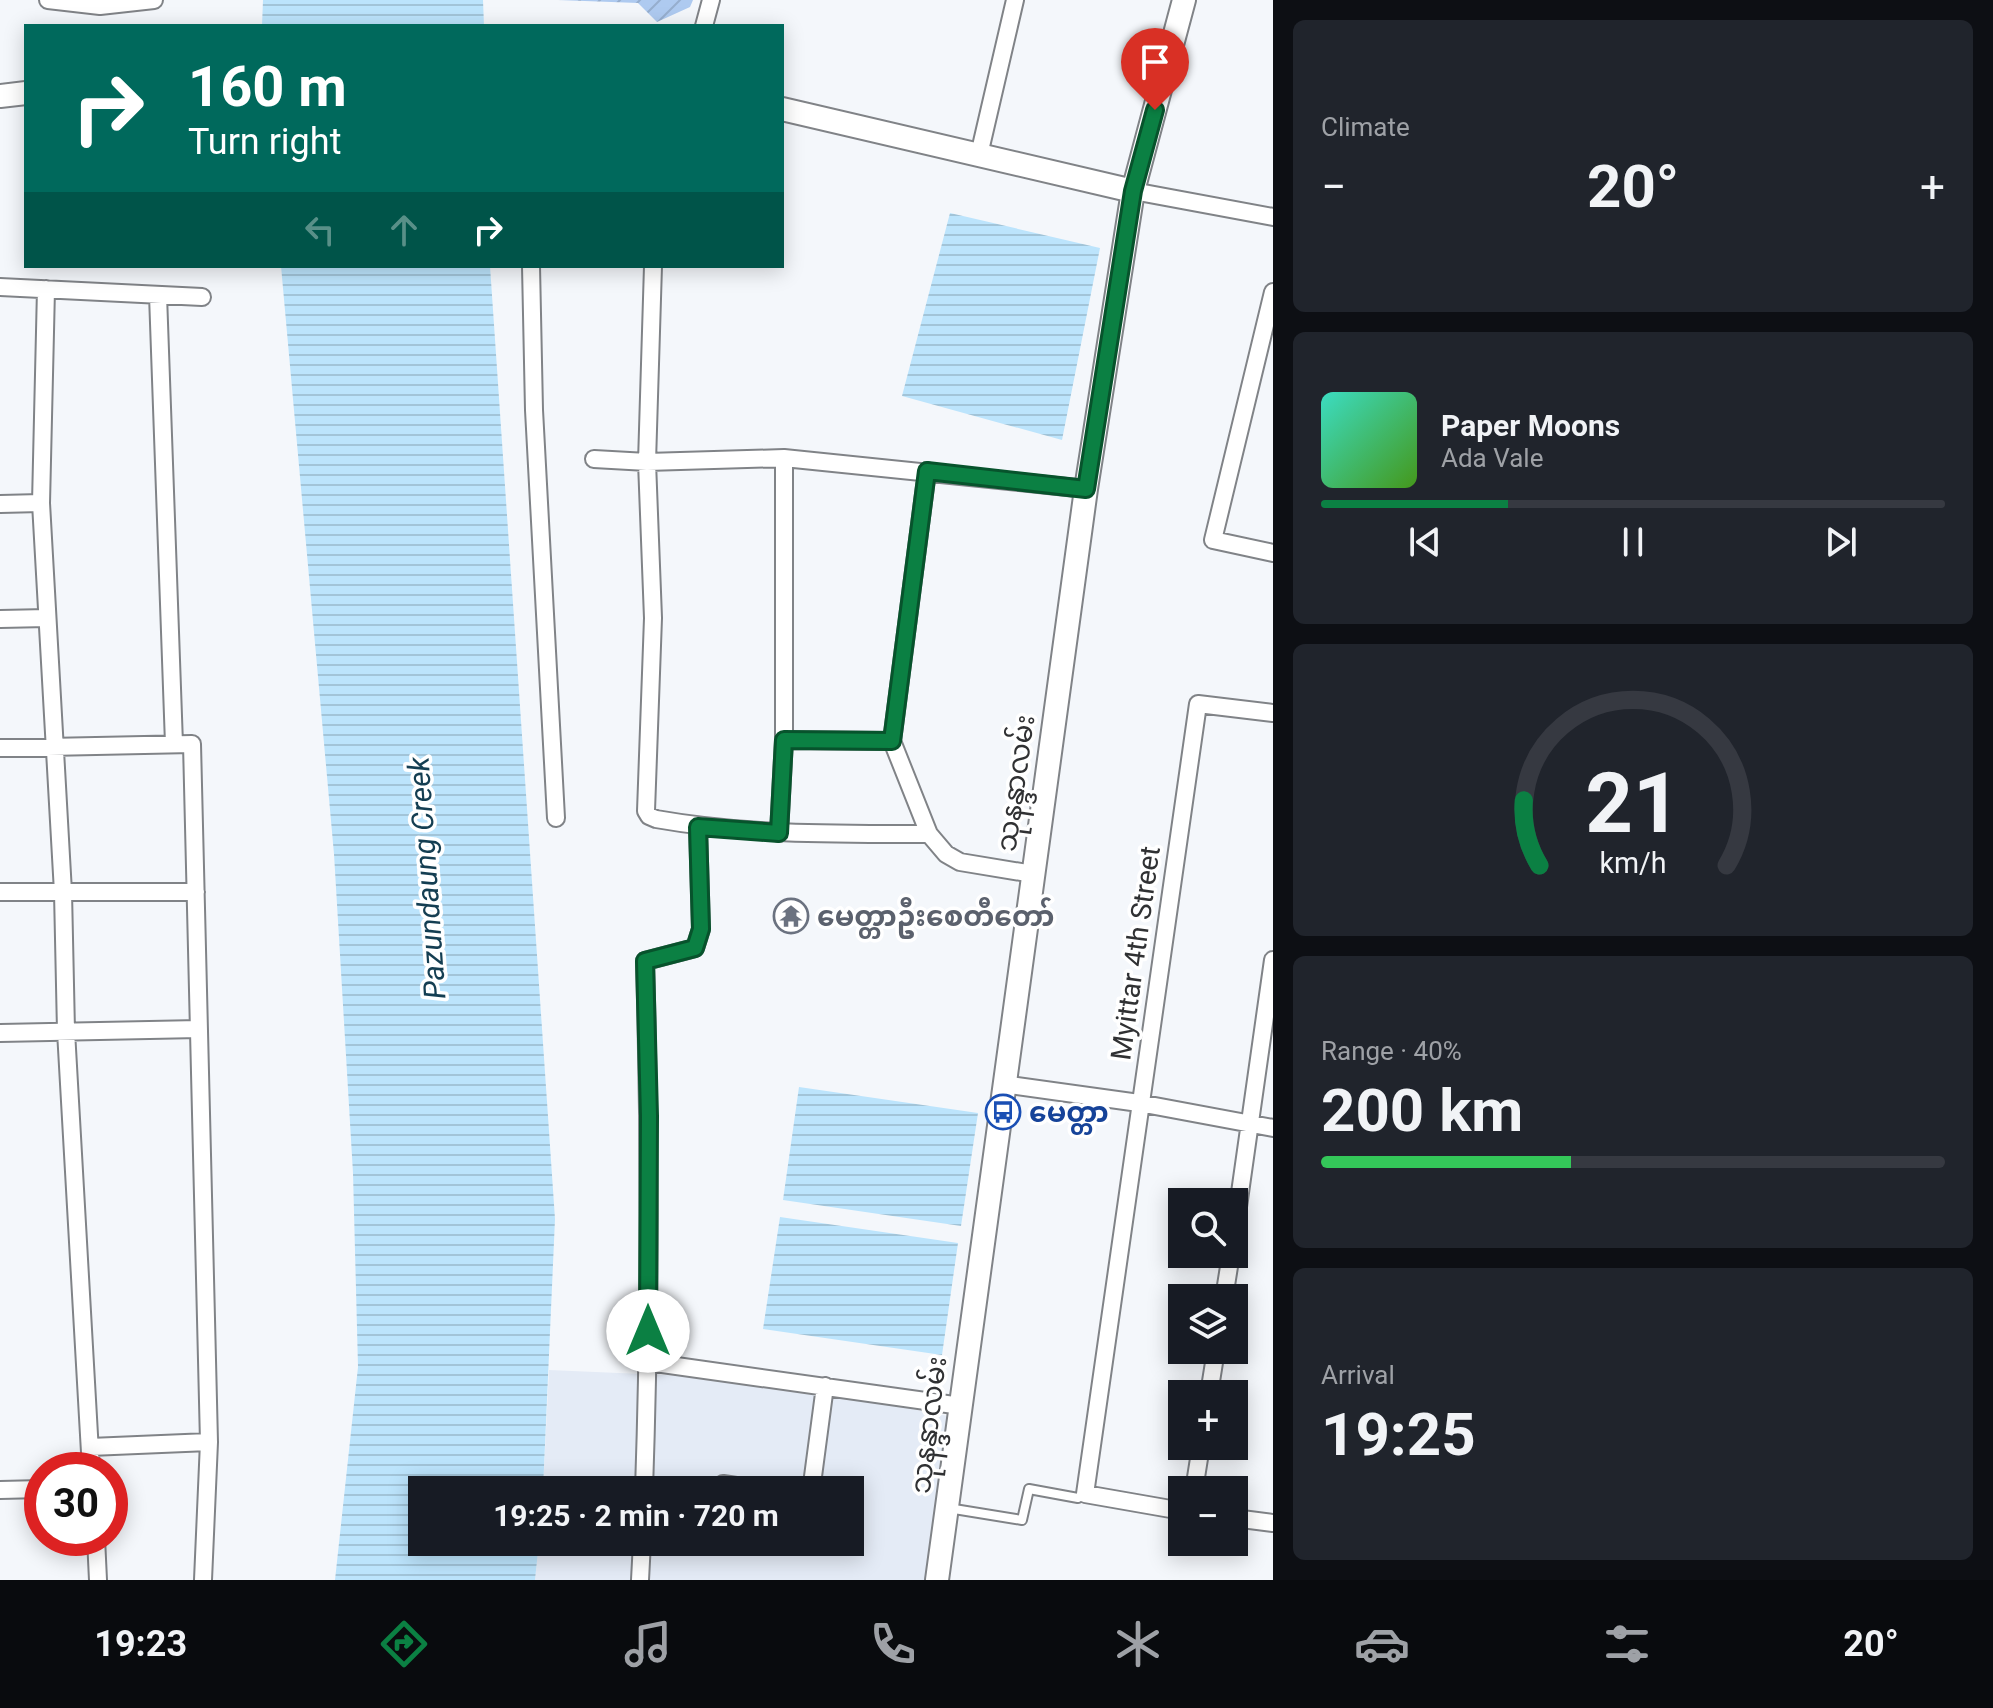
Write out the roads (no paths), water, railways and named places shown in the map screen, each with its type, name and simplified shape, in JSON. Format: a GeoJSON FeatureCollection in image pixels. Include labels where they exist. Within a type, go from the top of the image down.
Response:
{"type":"FeatureCollection","features":[{"type":"Feature","properties":{"kind":"main road","name":"သုနန္ဒာလမ်း"},"geometry":{"type":"LineString","coordinates":[[937,1580],[1086,489],[1133,191],[1184,0]]}},
{"type":"Feature","properties":{"kind":"main road"},"geometry":{"type":"LineString","coordinates":[[0,96],[24,93]]}},
{"type":"Feature","properties":{"kind":"main road"},"geometry":{"type":"LineString","coordinates":[[789,112],[1133,191]]}},
{"type":"Feature","properties":{"kind":"street"},"geometry":{"type":"LineString","coordinates":[[48,0],[100,6],[154,0]]}},
{"type":"Feature","properties":{"kind":"street"},"geometry":{"type":"LineString","coordinates":[[705,24],[711,0]]}},
{"type":"Feature","properties":{"kind":"street"},"geometry":{"type":"LineString","coordinates":[[979,155],[1015,0]]}},
{"type":"Feature","properties":{"kind":"street"},"geometry":{"type":"LineString","coordinates":[[1133,191],[1273,217]]}},
{"type":"Feature","properties":{"kind":"street"},"geometry":{"type":"LineString","coordinates":[[531,268],[534,410],[556,818]]}},
{"type":"Feature","properties":{"kind":"street"},"geometry":{"type":"LineString","coordinates":[[653,268],[647,462],[653,618],[646,811],[656,819],[698,827],[779,833],[929,834]]}},
{"type":"Feature","properties":{"kind":"street"},"geometry":{"type":"LineString","coordinates":[[0,287],[202,297]]}},
{"type":"Feature","properties":{"kind":"street"},"geometry":{"type":"LineString","coordinates":[[46,289],[41,503],[90,1452]]}},
{"type":"Feature","properties":{"kind":"street"},"geometry":{"type":"LineString","coordinates":[[1273,292],[1213,540],[1273,553]]}},
{"type":"Feature","properties":{"kind":"street"},"geometry":{"type":"LineString","coordinates":[[158,295],[174,744]]}},
{"type":"Feature","properties":{"kind":"street"},"geometry":{"type":"LineString","coordinates":[[594,459],[647,462],[784,458],[1086,489]]}},
{"type":"Feature","properties":{"kind":"street"},"geometry":{"type":"LineString","coordinates":[[779,833],[784,740],[784,458]]}},
{"type":"Feature","properties":{"kind":"street"},"geometry":{"type":"LineString","coordinates":[[927,471],[892,741],[929,834],[952,859],[1033,874]]}},
{"type":"Feature","properties":{"kind":"street"},"geometry":{"type":"LineString","coordinates":[[0,504],[41,503]]}},
{"type":"Feature","properties":{"kind":"street"},"geometry":{"type":"LineString","coordinates":[[0,619],[47,618]]}},
{"type":"Feature","properties":{"kind":"street","name":"Myittar 4th Street"},"geometry":{"type":"LineString","coordinates":[[1085,1494],[1198,704],[1273,713]]}},
{"type":"Feature","properties":{"kind":"street"},"geometry":{"type":"LineString","coordinates":[[784,740],[892,741]]}},
{"type":"Feature","properties":{"kind":"street"},"geometry":{"type":"LineString","coordinates":[[0,748],[192,744],[209,1442],[203,1580]]}},
{"type":"Feature","properties":{"kind":"street"},"geometry":{"type":"LineString","coordinates":[[644,1476],[649,1116],[645,961],[695,948],[701,929],[698,827]]}},
{"type":"Feature","properties":{"kind":"street"},"geometry":{"type":"LineString","coordinates":[[0,892],[196,892]]}},
{"type":"Feature","properties":{"kind":"street"},"geometry":{"type":"LineString","coordinates":[[1241,1188],[1273,960]]}},
{"type":"Feature","properties":{"kind":"street"},"geometry":{"type":"LineString","coordinates":[[0,1033],[199,1029]]}},
{"type":"Feature","properties":{"kind":"street"},"geometry":{"type":"LineString","coordinates":[[1003,1084],[1139,1103],[1273,1128]]}},
{"type":"Feature","properties":{"kind":"street"},"geometry":{"type":"LineString","coordinates":[[648,1362],[961,1406]]}},
{"type":"Feature","properties":{"kind":"street"},"geometry":{"type":"LineString","coordinates":[[813,1476],[825,1386]]}},
{"type":"Feature","properties":{"kind":"street"},"geometry":{"type":"LineString","coordinates":[[90,1447],[209,1442]]}},
{"type":"Feature","properties":{"kind":"street"},"geometry":{"type":"LineString","coordinates":[[0,1490],[24,1489]]}},
{"type":"Feature","properties":{"kind":"street"},"geometry":{"type":"LineString","coordinates":[[1085,1494],[1168,1509]]}},
{"type":"Feature","properties":{"kind":"street"},"geometry":{"type":"LineString","coordinates":[[1248,1520],[1273,1523]]}},
{"type":"Feature","properties":{"kind":"street"},"geometry":{"type":"LineString","coordinates":[[97,1556],[98,1580]]}},
{"type":"Feature","properties":{"kind":"street"},"geometry":{"type":"LineString","coordinates":[[640,1580],[641,1556]]}},
{"type":"Feature","properties":{"kind":"lane"},"geometry":{"type":"LineString","coordinates":[[948,1508],[1022,1520],[1029,1489],[1078,1498],[1085,1494]]}},
{"type":"Feature","properties":{"kind":"water"},"geometry":{"type":"Polygon","coordinates":[[[263,0],[483,0],[484,24],[262,24],[263,0]]]}},
{"type":"Feature","properties":{"kind":"water"},"geometry":{"type":"Polygon","coordinates":[[[950,213],[1100,248],[1062,440],[902,396],[950,213]]]}},
{"type":"Feature","properties":{"kind":"water","name":"Pazundaung Creek"},"geometry":{"type":"Polygon","coordinates":[[[281,268],[490,268],[555,1219],[544,1476],[408,1476],[408,1556],[538,1556],[535,1580],[335,1580],[358,1367],[353,1173],[334,854],[281,268]]]}},
{"type":"Feature","properties":{"kind":"water"},"geometry":{"type":"Polygon","coordinates":[[[799,1087],[978,1113],[961,1226],[783,1200],[799,1087]]]}},
{"type":"Feature","properties":{"kind":"water"},"geometry":{"type":"Polygon","coordinates":[[[780,1217],[958,1243],[942,1355],[763,1329],[780,1217]]]}},
{"type":"Feature","properties":{"kind":"place","name":"မေတ္တာဦးစေတီတော်"},"geometry":{"type":"Point","coordinates":[791,916]}},
{"type":"Feature","properties":{"kind":"place","name":"မေတ္တာ"},"geometry":{"type":"Point","coordinates":[1003,1112]}}]}
